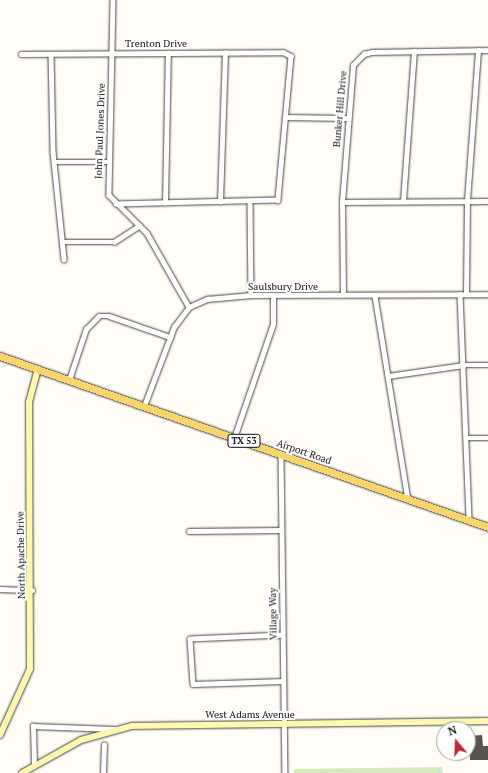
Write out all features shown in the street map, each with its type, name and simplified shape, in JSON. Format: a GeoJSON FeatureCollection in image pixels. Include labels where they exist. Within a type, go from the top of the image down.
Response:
{"type":"FeatureCollection","features":[{"type":"Feature","properties":{"kind":"main road","name":"Airport Road"},"geometry":{"type":"LineString","coordinates":[[0,356],[488,527]]}},
{"type":"Feature","properties":{"kind":"main road","name":"North Apache Drive"},"geometry":{"type":"LineString","coordinates":[[0,736],[30,669],[32,590],[29,402],[38,370]]}},
{"type":"Feature","properties":{"kind":"main road","name":"West Adams Avenue"},"geometry":{"type":"LineString","coordinates":[[22,773],[81,740],[114,729],[132,726],[488,722]]}},
{"type":"Feature","properties":{"kind":"street","name":"John Paul Jones Drive"},"geometry":{"type":"LineString","coordinates":[[113,0],[107,188],[116,204],[153,242],[189,307]]}},
{"type":"Feature","properties":{"kind":"street"},"geometry":{"type":"LineString","coordinates":[[466,294],[467,201],[478,50]]}},
{"type":"Feature","properties":{"kind":"street","name":"Bunker Hill Drive"},"geometry":{"type":"LineString","coordinates":[[343,295],[342,202],[351,74],[357,59],[372,52],[488,50]]}},
{"type":"Feature","properties":{"kind":"street"},"geometry":{"type":"LineString","coordinates":[[403,201],[414,51]]}},
{"type":"Feature","properties":{"kind":"street","name":"Trenton Drive"},"geometry":{"type":"LineString","coordinates":[[21,54],[283,52],[291,56],[286,117]]}},
{"type":"Feature","properties":{"kind":"street"},"geometry":{"type":"LineString","coordinates":[[165,202],[168,53]]}},
{"type":"Feature","properties":{"kind":"street"},"geometry":{"type":"LineString","coordinates":[[220,202],[225,53]]}},
{"type":"Feature","properties":{"kind":"street"},"geometry":{"type":"LineString","coordinates":[[51,54],[54,162],[64,259]]}},
{"type":"Feature","properties":{"kind":"street"},"geometry":{"type":"LineString","coordinates":[[116,204],[165,202],[250,202],[278,200],[286,117],[347,118]]}},
{"type":"Feature","properties":{"kind":"street"},"geometry":{"type":"LineString","coordinates":[[54,162],[108,162]]}},
{"type":"Feature","properties":{"kind":"street"},"geometry":{"type":"LineString","coordinates":[[342,202],[488,201]]}},
{"type":"Feature","properties":{"kind":"street"},"geometry":{"type":"LineString","coordinates":[[250,202],[251,295]]}},
{"type":"Feature","properties":{"kind":"street"},"geometry":{"type":"LineString","coordinates":[[62,242],[114,242],[139,226]]}},
{"type":"Feature","properties":{"kind":"street"},"geometry":{"type":"LineString","coordinates":[[460,294],[469,520]]}},
{"type":"Feature","properties":{"kind":"street","name":"Saulsbury Drive"},"geometry":{"type":"LineString","coordinates":[[189,307],[207,299],[251,295],[375,296],[488,294]]}},
{"type":"Feature","properties":{"kind":"street"},"geometry":{"type":"LineString","coordinates":[[234,438],[273,324],[273,296]]}},
{"type":"Feature","properties":{"kind":"street"},"geometry":{"type":"LineString","coordinates":[[375,296],[408,499]]}},
{"type":"Feature","properties":{"kind":"street"},"geometry":{"type":"LineString","coordinates":[[144,406],[170,337],[189,307]]}},
{"type":"Feature","properties":{"kind":"street"},"geometry":{"type":"LineString","coordinates":[[69,380],[86,329],[99,316],[109,316],[170,337]]}},
{"type":"Feature","properties":{"kind":"street"},"geometry":{"type":"LineString","coordinates":[[388,376],[463,364],[488,364]]}},
{"type":"Feature","properties":{"kind":"street"},"geometry":{"type":"LineString","coordinates":[[466,438],[488,438]]}},
{"type":"Feature","properties":{"kind":"street","name":"Village Way"},"geometry":{"type":"LineString","coordinates":[[281,454],[283,725],[285,773]]}},
{"type":"Feature","properties":{"kind":"street"},"geometry":{"type":"LineString","coordinates":[[189,531],[281,530]]}},
{"type":"Feature","properties":{"kind":"street"},"geometry":{"type":"LineString","coordinates":[[0,589],[32,590]]}},
{"type":"Feature","properties":{"kind":"street"},"geometry":{"type":"LineString","coordinates":[[282,635],[190,639],[193,684],[283,681]]}},
{"type":"Feature","properties":{"kind":"street"},"geometry":{"type":"LineString","coordinates":[[34,766],[33,726],[114,729]]}},
{"type":"Feature","properties":{"kind":"street"},"geometry":{"type":"LineString","coordinates":[[103,773],[104,746]]}},
{"type":"Feature","properties":{"kind":"green space"},"geometry":{"type":"Polygon","coordinates":[[[442,767],[443,773],[294,773],[294,769],[442,767]]]}},
{"type":"Feature","properties":{"kind":"building"},"geometry":{"type":"Polygon","coordinates":[[[476,735],[482,735],[483,746],[488,746],[488,760],[476,760],[476,735]]]}}]}
